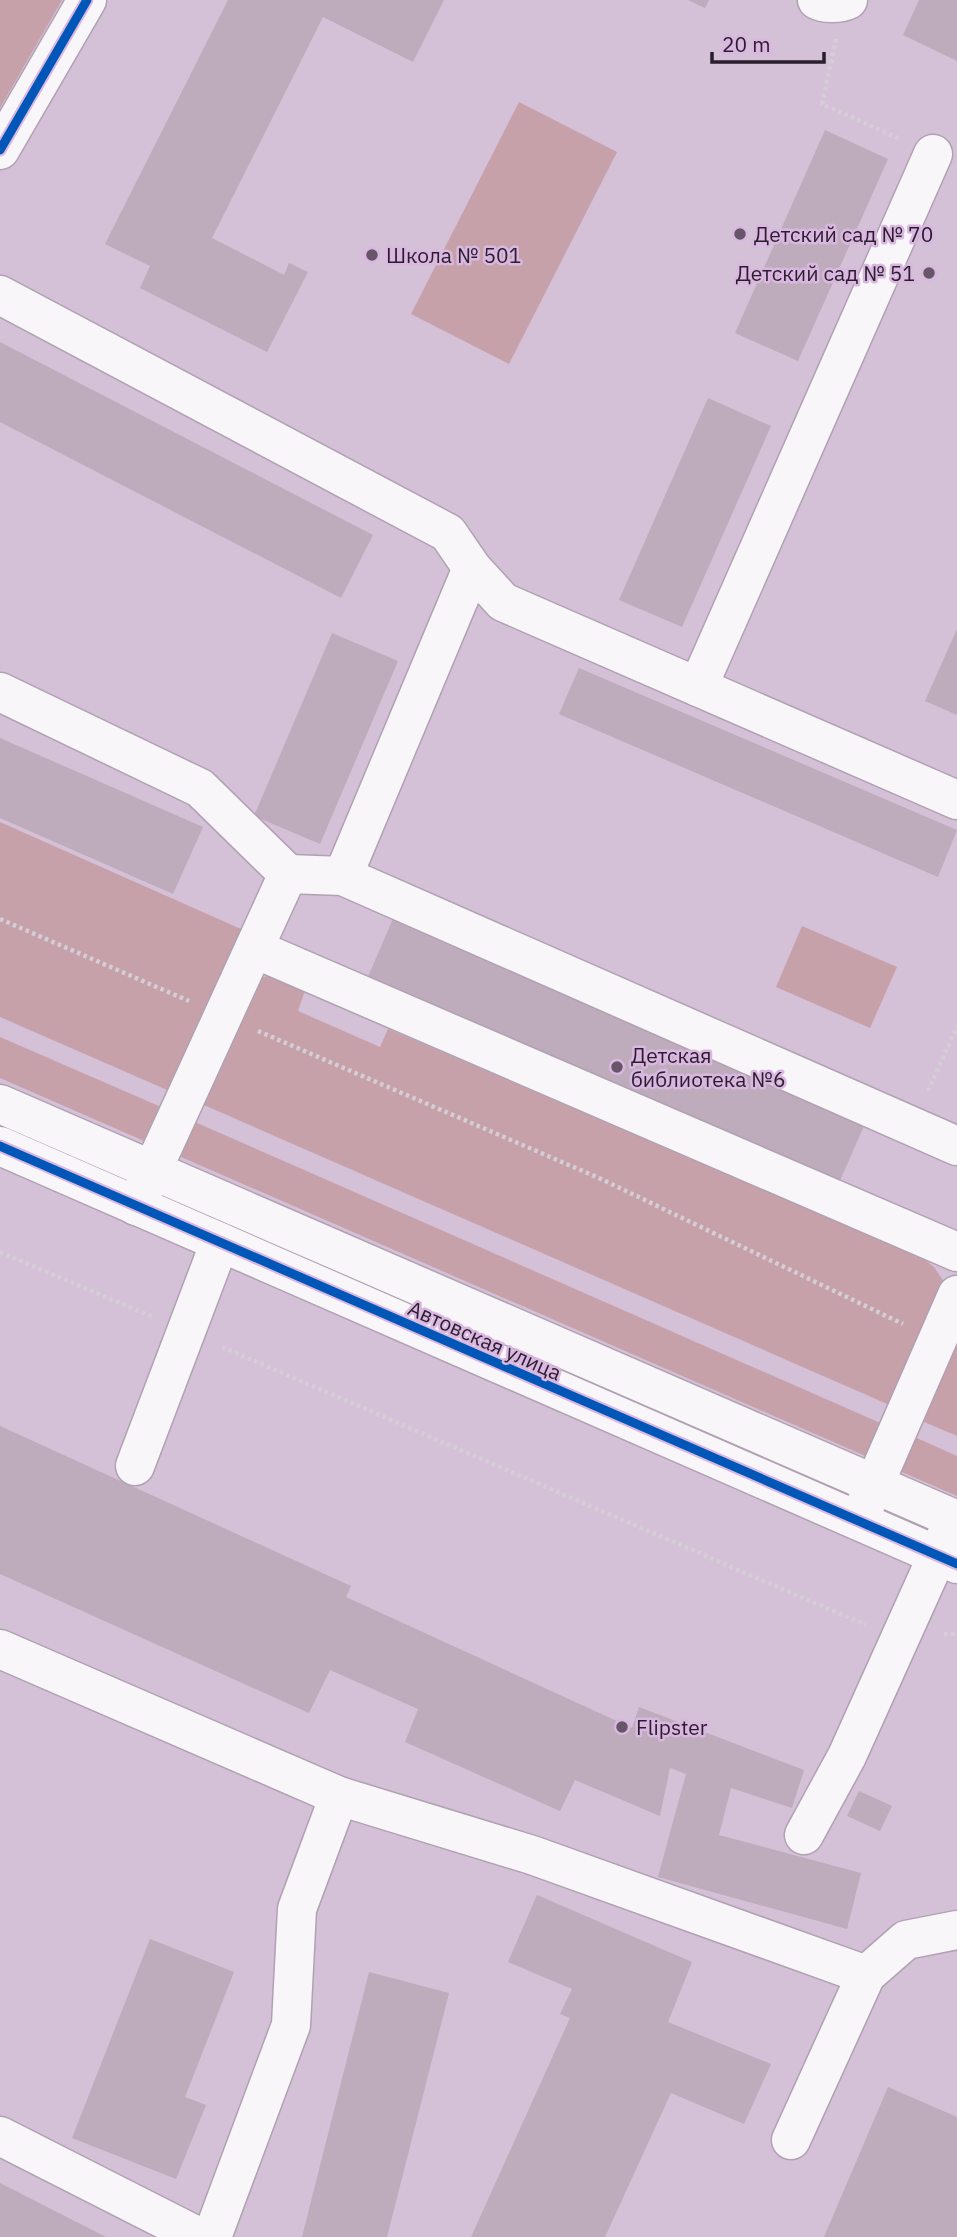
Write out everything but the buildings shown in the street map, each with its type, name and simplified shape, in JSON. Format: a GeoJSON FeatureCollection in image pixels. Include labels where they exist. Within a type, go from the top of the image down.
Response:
{"type":"FeatureCollection","features":[{"type":"Feature","properties":{"kind":"street"},"geometry":{"type":"LineString","coordinates":[[0,150],[87,0]]}},
{"type":"Feature","properties":{"kind":"street"},"geometry":{"type":"LineString","coordinates":[[698,687],[933,154]]}},
{"type":"Feature","properties":{"kind":"street"},"geometry":{"type":"LineString","coordinates":[[0,295],[448,533],[472,568],[503,602],[957,800]]}},
{"type":"Feature","properties":{"kind":"street"},"geometry":{"type":"LineString","coordinates":[[343,876],[472,568]]}},
{"type":"Feature","properties":{"kind":"street"},"geometry":{"type":"LineString","coordinates":[[0,692],[200,788],[288,874],[343,876],[957,1146]]}},
{"type":"Feature","properties":{"kind":"street"},"geometry":{"type":"LineString","coordinates":[[136,1206],[288,874]]}},
{"type":"Feature","properties":{"kind":"street"},"geometry":{"type":"LineString","coordinates":[[255,949],[957,1252]]}},
{"type":"Feature","properties":{"kind":"street","name":"Автовская улица"},"geometry":{"type":"LineString","coordinates":[[0,1104],[956,1520]]}},
{"type":"Feature","properties":{"kind":"street","name":"Автовская улица"},"geometry":{"type":"LineString","coordinates":[[0,1146],[947,1560]]}},
{"type":"Feature","properties":{"kind":"street"},"geometry":{"type":"LineString","coordinates":[[135,1466],[220,1242]]}},
{"type":"Feature","properties":{"kind":"street"},"geometry":{"type":"LineString","coordinates":[[858,1522],[957,1295]]}},
{"type":"Feature","properties":{"kind":"street"},"geometry":{"type":"LineString","coordinates":[[804,1836],[847,1756],[875,1722],[902,1633],[947,1560],[956,1520]]}},
{"type":"Feature","properties":{"kind":"street"},"geometry":{"type":"LineString","coordinates":[[0,1648],[339,1796],[532,1855],[866,1975]]}},
{"type":"Feature","properties":{"kind":"street"},"geometry":{"type":"LineString","coordinates":[[212,2237],[291,2025],[297,1909],[339,1796]]}},
{"type":"Feature","properties":{"kind":"street"},"geometry":{"type":"LineString","coordinates":[[791,2140],[866,1975],[906,1940],[957,1930]]}},
{"type":"Feature","properties":{"kind":"street"},"geometry":{"type":"LineString","coordinates":[[0,2136],[199,2237]]}},
{"type":"Feature","properties":{"kind":"path"},"geometry":{"type":"LineString","coordinates":[[836,1],[822,104],[933,154]]}},
{"type":"Feature","properties":{"kind":"path"},"geometry":{"type":"LineString","coordinates":[[0,919],[599,1178],[938,1340]]}},
{"type":"Feature","properties":{"kind":"path"},"geometry":{"type":"LineString","coordinates":[[912,1127],[957,1026]]}},
{"type":"Feature","properties":{"kind":"path"},"geometry":{"type":"LineString","coordinates":[[0,1252],[867,1625],[902,1633],[957,1634]]}},
{"type":"Feature","properties":{"kind":"shaded area"},"geometry":{"type":"Polygon","coordinates":[[[0,0],[62,0],[0,108],[0,0]]]}},
{"type":"Feature","properties":{"kind":"shaded area"},"geometry":{"type":"Polygon","coordinates":[[[519,102],[617,152],[509,364],[411,314],[519,102]]]}},
{"type":"Feature","properties":{"kind":"shaded area"},"geometry":{"type":"Polygon","coordinates":[[[0,822],[250,933],[174,1093],[0,1017],[0,822]]]}},
{"type":"Feature","properties":{"kind":"shaded area"},"geometry":{"type":"Polygon","coordinates":[[[802,926],[897,967],[870,1028],[776,987],[802,926]]]}},
{"type":"Feature","properties":{"kind":"shaded area"},"geometry":{"type":"Polygon","coordinates":[[[272,974],[307,985],[298,1011],[380,1047],[388,1029],[920,1256],[934,1267],[944,1282],[894,1407],[197,1102],[259,979],[272,974]]]}},
{"type":"Feature","properties":{"kind":"shaded area"},"geometry":{"type":"Polygon","coordinates":[[[0,1037],[168,1110],[151,1144],[0,1078],[0,1037]]]}},
{"type":"Feature","properties":{"kind":"shaded area"},"geometry":{"type":"Polygon","coordinates":[[[188,1119],[885,1425],[870,1458],[172,1153],[188,1119]]]}},
{"type":"Feature","properties":{"kind":"shaded area"},"geometry":{"type":"Polygon","coordinates":[[[957,1335],[957,1436],[917,1419],[957,1335]]]}},
{"type":"Feature","properties":{"kind":"shaded area"},"geometry":{"type":"Polygon","coordinates":[[[910,1435],[957,1456],[957,1496],[895,1469],[910,1435]]]}},
{"type":"Feature","properties":{"kind":"cycle path"},"geometry":{"type":"LineString","coordinates":[[0,150],[87,0]]}},
{"type":"Feature","properties":{"kind":"cycle path"},"geometry":{"type":"LineString","coordinates":[[0,1146],[957,1564]]}},
{"type":"Feature","properties":{"kind":"place","name":"Детский сад № 70"},"geometry":{"type":"Point","coordinates":[740,234]}},
{"type":"Feature","properties":{"kind":"place","name":"Школа № 501"},"geometry":{"type":"Point","coordinates":[372,255]}},
{"type":"Feature","properties":{"kind":"place","name":"Детский сад № 51"},"geometry":{"type":"Point","coordinates":[929,273]}},
{"type":"Feature","properties":{"kind":"place","name":"Детская библиотека №6"},"geometry":{"type":"Point","coordinates":[617,1067]}},
{"type":"Feature","properties":{"kind":"place","name":"Flipster"},"geometry":{"type":"Point","coordinates":[622,1727]}}]}
